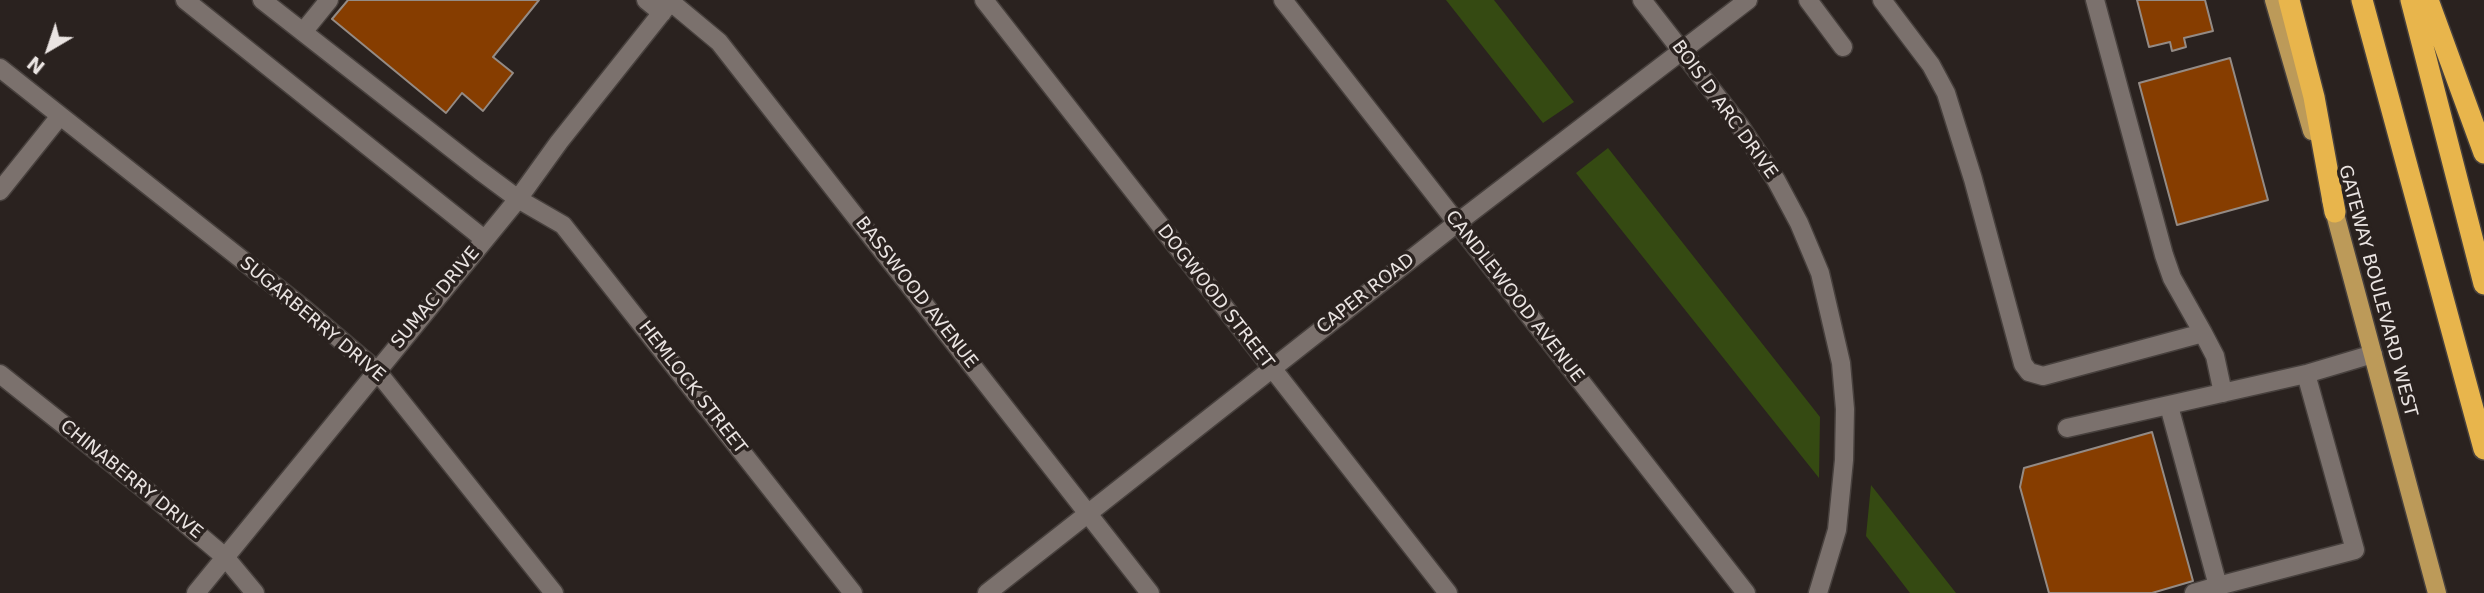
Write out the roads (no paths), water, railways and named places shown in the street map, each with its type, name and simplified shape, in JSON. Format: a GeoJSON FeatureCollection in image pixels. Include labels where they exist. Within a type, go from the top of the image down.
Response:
{"type":"FeatureCollection","features":[{"type":"Feature","properties":{"kind":"highway"},"geometry":{"type":"LineString","coordinates":[[2289,0],[2314,97],[2335,212]]}},
{"type":"Feature","properties":{"kind":"highway"},"geometry":{"type":"LineString","coordinates":[[2362,0],[2484,449]]}},
{"type":"Feature","properties":{"kind":"highway"},"geometry":{"type":"LineString","coordinates":[[2411,0],[2484,284]]}},
{"type":"Feature","properties":{"kind":"highway"},"geometry":{"type":"LineString","coordinates":[[2428,0],[2484,153]]}},
{"type":"Feature","properties":{"kind":"main road","name":"GATEWAY BOULEVARD WEST"},"geometry":{"type":"LineString","coordinates":[[2274,0],[2335,212],[2437,593]]}},
{"type":"Feature","properties":{"kind":"street"},"geometry":{"type":"LineString","coordinates":[[185,0],[484,239]]}},
{"type":"Feature","properties":{"kind":"street"},"geometry":{"type":"LineString","coordinates":[[303,32],[328,0]]}},
{"type":"Feature","properties":{"kind":"street","name":"BASSWOOD AVENUE"},"geometry":{"type":"LineString","coordinates":[[646,0],[668,5],[719,42],[1150,593]]}},
{"type":"Feature","properties":{"kind":"street","name":"DOGWOOD STREET"},"geometry":{"type":"LineString","coordinates":[[984,0],[1448,593]]}},
{"type":"Feature","properties":{"kind":"street","name":"CANDLEWOOD AVENUE"},"geometry":{"type":"LineString","coordinates":[[1283,0],[1746,593]]}},
{"type":"Feature","properties":{"kind":"street","name":"BOIS D ARC DRIVE"},"geometry":{"type":"LineString","coordinates":[[1643,0],[1740,126],[1776,180],[1799,223],[1820,273],[1841,363],[1845,409],[1844,460],[1837,530],[1818,593]]}},
{"type":"Feature","properties":{"kind":"street","name":"CAPER ROAD"},"geometry":{"type":"LineString","coordinates":[[987,593],[1457,223],[1748,0]]}},
{"type":"Feature","properties":{"kind":"street"},"geometry":{"type":"LineString","coordinates":[[1808,0],[1843,47]]}},
{"type":"Feature","properties":{"kind":"street"},"geometry":{"type":"LineString","coordinates":[[1882,0],[1931,65],[1946,93],[1973,179],[2018,350],[2029,372],[2043,376],[2203,333]]}},
{"type":"Feature","properties":{"kind":"street"},"geometry":{"type":"LineString","coordinates":[[2095,0],[2164,255],[2174,282],[2215,356],[2223,393]]}},
{"type":"Feature","properties":{"kind":"street","name":"HEMLOCK STREET"},"geometry":{"type":"LineString","coordinates":[[268,2],[517,199],[564,225],[853,593]]}},
{"type":"Feature","properties":{"kind":"street","name":"SUMAC DRIVE"},"geometry":{"type":"LineString","coordinates":[[196,593],[517,199],[668,5]]}},
{"type":"Feature","properties":{"kind":"street","name":"SUGARBERRY DRIVE"},"geometry":{"type":"LineString","coordinates":[[0,68],[376,370],[554,593]]}},
{"type":"Feature","properties":{"kind":"street"},"geometry":{"type":"LineString","coordinates":[[0,191],[60,116]]}},
{"type":"Feature","properties":{"kind":"street"},"geometry":{"type":"LineString","coordinates":[[2067,428],[2306,374],[2373,354]]}},
{"type":"Feature","properties":{"kind":"street","name":"CHINABERRY DRIVE"},"geometry":{"type":"LineString","coordinates":[[0,374],[225,557],[255,593]]}},
{"type":"Feature","properties":{"kind":"street"},"geometry":{"type":"LineString","coordinates":[[2194,593],[2355,551],[2306,374]]}},
{"type":"Feature","properties":{"kind":"street"},"geometry":{"type":"LineString","coordinates":[[2169,406],[2218,586]]}}]}
